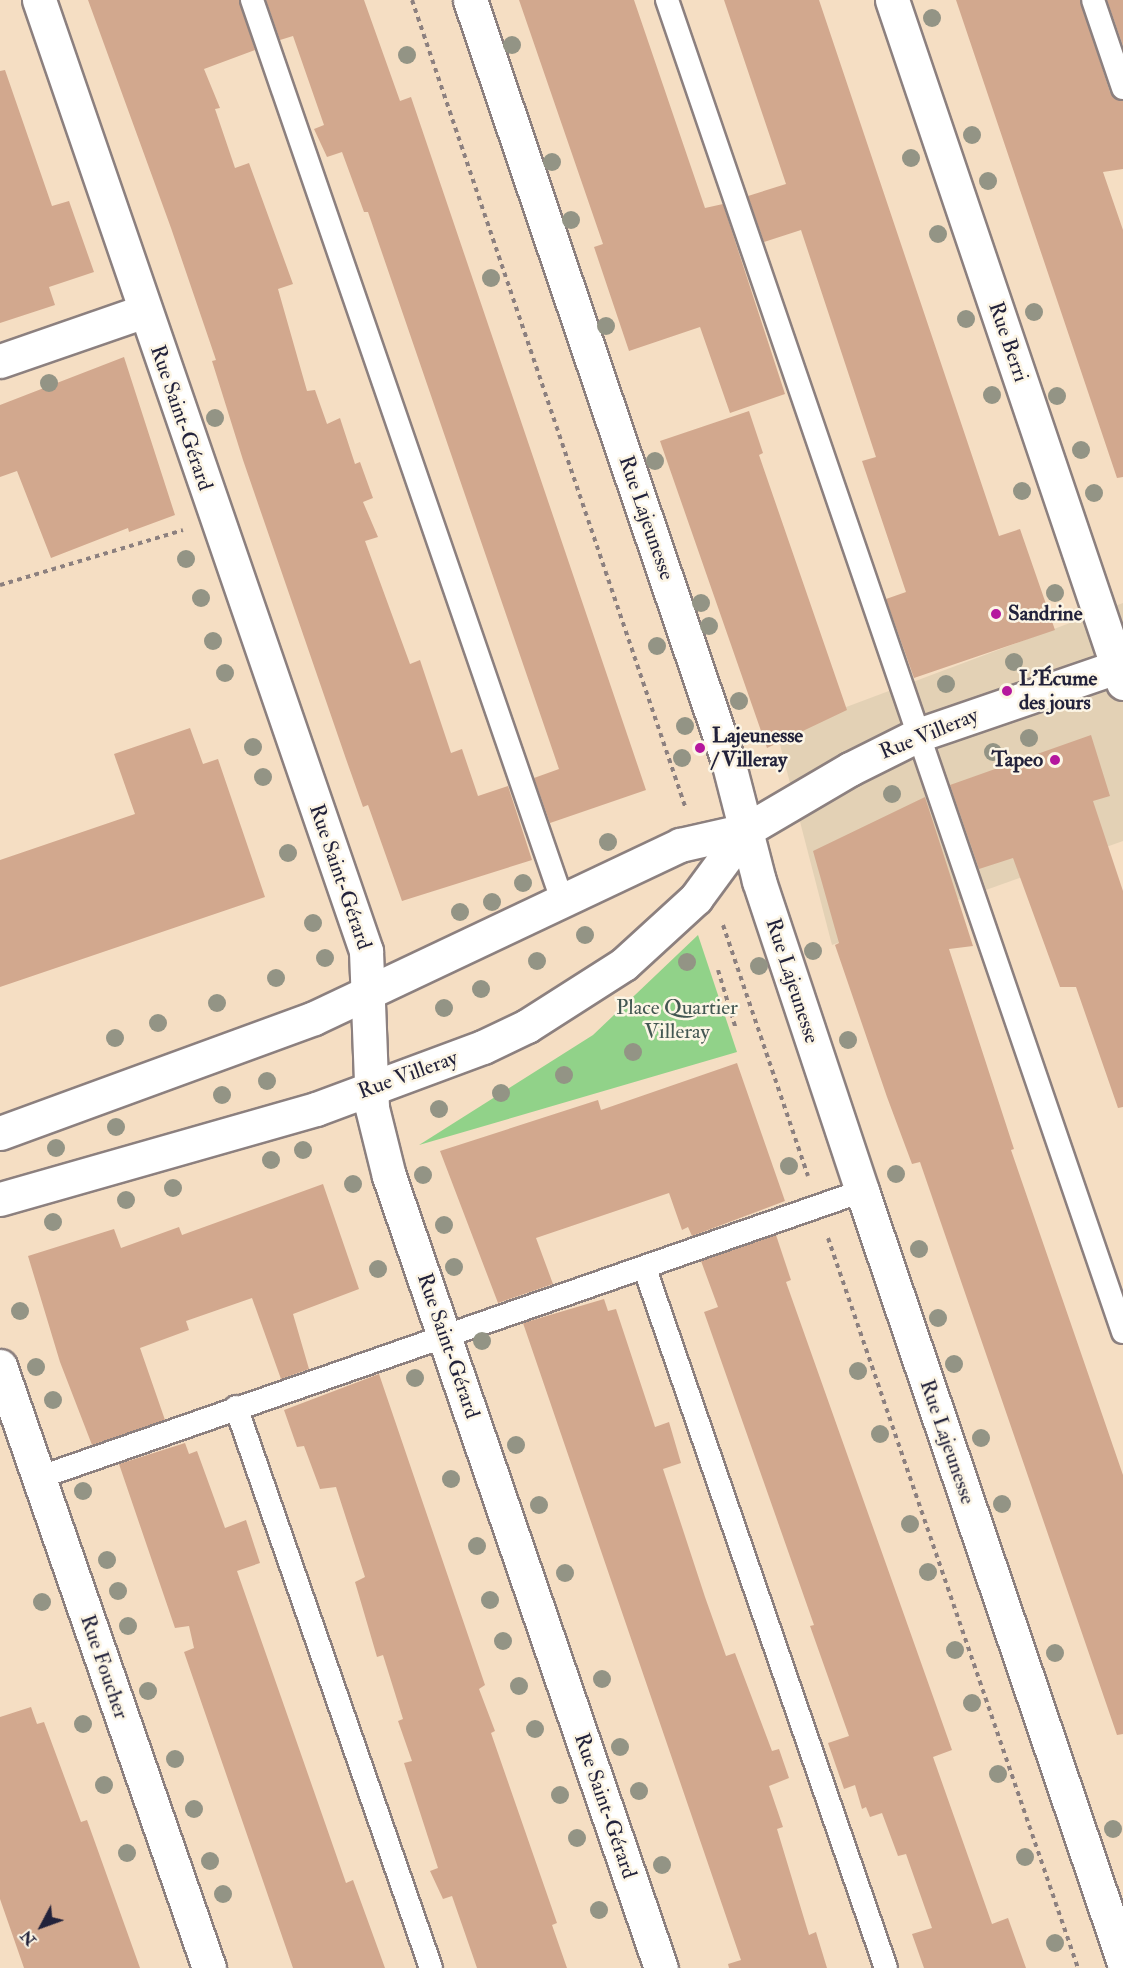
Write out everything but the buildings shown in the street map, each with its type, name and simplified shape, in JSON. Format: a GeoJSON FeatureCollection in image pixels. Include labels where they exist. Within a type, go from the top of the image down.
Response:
{"type":"FeatureCollection","features":[{"type":"Feature","properties":{"kind":"street","name":"Rue Saint-Gérard"},"geometry":{"type":"LineString","coordinates":[[39,0],[144,311],[366,951],[370,992],[374,1116],[389,1176],[661,1968]]}},
{"type":"Feature","properties":{"kind":"street","name":"Rue Lajeunesse"},"geometry":{"type":"LineString","coordinates":[[470,0],[730,768],[759,881],[862,1191],[1123,1960]]}},
{"type":"Feature","properties":{"kind":"street","name":"Rue Berri"},"geometry":{"type":"LineString","coordinates":[[892,0],[1121,672]]}},
{"type":"Feature","properties":{"kind":"street"},"geometry":{"type":"LineString","coordinates":[[0,361],[144,311]]}},
{"type":"Feature","properties":{"kind":"street","name":"Rue Villeray"},"geometry":{"type":"LineString","coordinates":[[0,1133],[314,1018],[680,845],[746,830],[850,769],[918,735],[1121,672]]}},
{"type":"Feature","properties":{"kind":"street","name":"Rue Villeray"},"geometry":{"type":"LineString","coordinates":[[0,1199],[316,1109],[483,1047],[554,1012],[603,979],[696,897],[746,830]]}},
{"type":"Feature","properties":{"kind":"street","name":"Rue Foucher"},"geometry":{"type":"LineString","coordinates":[[0,1366],[209,1968]]}},
{"type":"Feature","properties":{"kind":"lane"},"geometry":{"type":"LineString","coordinates":[[252,0],[562,900]]}},
{"type":"Feature","properties":{"kind":"lane"},"geometry":{"type":"LineString","coordinates":[[667,0],[1123,1332]]}},
{"type":"Feature","properties":{"kind":"lane"},"geometry":{"type":"LineString","coordinates":[[1094,0],[1123,88]]}},
{"type":"Feature","properties":{"kind":"lane"},"geometry":{"type":"LineString","coordinates":[[38,1478],[236,1407],[645,1269],[862,1191]]}},
{"type":"Feature","properties":{"kind":"lane"},"geometry":{"type":"LineString","coordinates":[[645,1269],[886,1968]]}},
{"type":"Feature","properties":{"kind":"lane"},"geometry":{"type":"LineString","coordinates":[[236,1407],[430,1968]]}},
{"type":"Feature","properties":{"kind":"path"},"geometry":{"type":"LineString","coordinates":[[412,0],[680,789]]}},
{"type":"Feature","properties":{"kind":"path"},"geometry":{"type":"LineString","coordinates":[[0,585],[192,528]]}},
{"type":"Feature","properties":{"kind":"path"},"geometry":{"type":"LineString","coordinates":[[721,917],[811,1188]]}},
{"type":"Feature","properties":{"kind":"path"},"geometry":{"type":"LineString","coordinates":[[718,970],[735,1026]]}},
{"type":"Feature","properties":{"kind":"path"},"geometry":{"type":"LineString","coordinates":[[826,1232],[1078,1968]]}},
{"type":"Feature","properties":{"kind":"shaded area"},"geometry":{"type":"Polygon","coordinates":[[[1123,603],[1123,841],[832,945],[777,733],[1123,603]]]}},
{"type":"Feature","properties":{"kind":"green space","name":"Place Quartier Villeray"},"geometry":{"type":"Polygon","coordinates":[[[698,935],[737,1052],[419,1145],[593,1035],[698,935]]]}},
{"type":"Feature","properties":{"kind":"place","name":"Sandrine"},"geometry":{"type":"Point","coordinates":[996,614]}},
{"type":"Feature","properties":{"kind":"place","name":"L'Écume des jours"},"geometry":{"type":"Point","coordinates":[1007,691]}},
{"type":"Feature","properties":{"kind":"place","name":"Lajeunesse / Villeray"},"geometry":{"type":"Point","coordinates":[700,748]}},
{"type":"Feature","properties":{"kind":"place","name":"Tapeo"},"geometry":{"type":"Point","coordinates":[1055,760]}}]}
